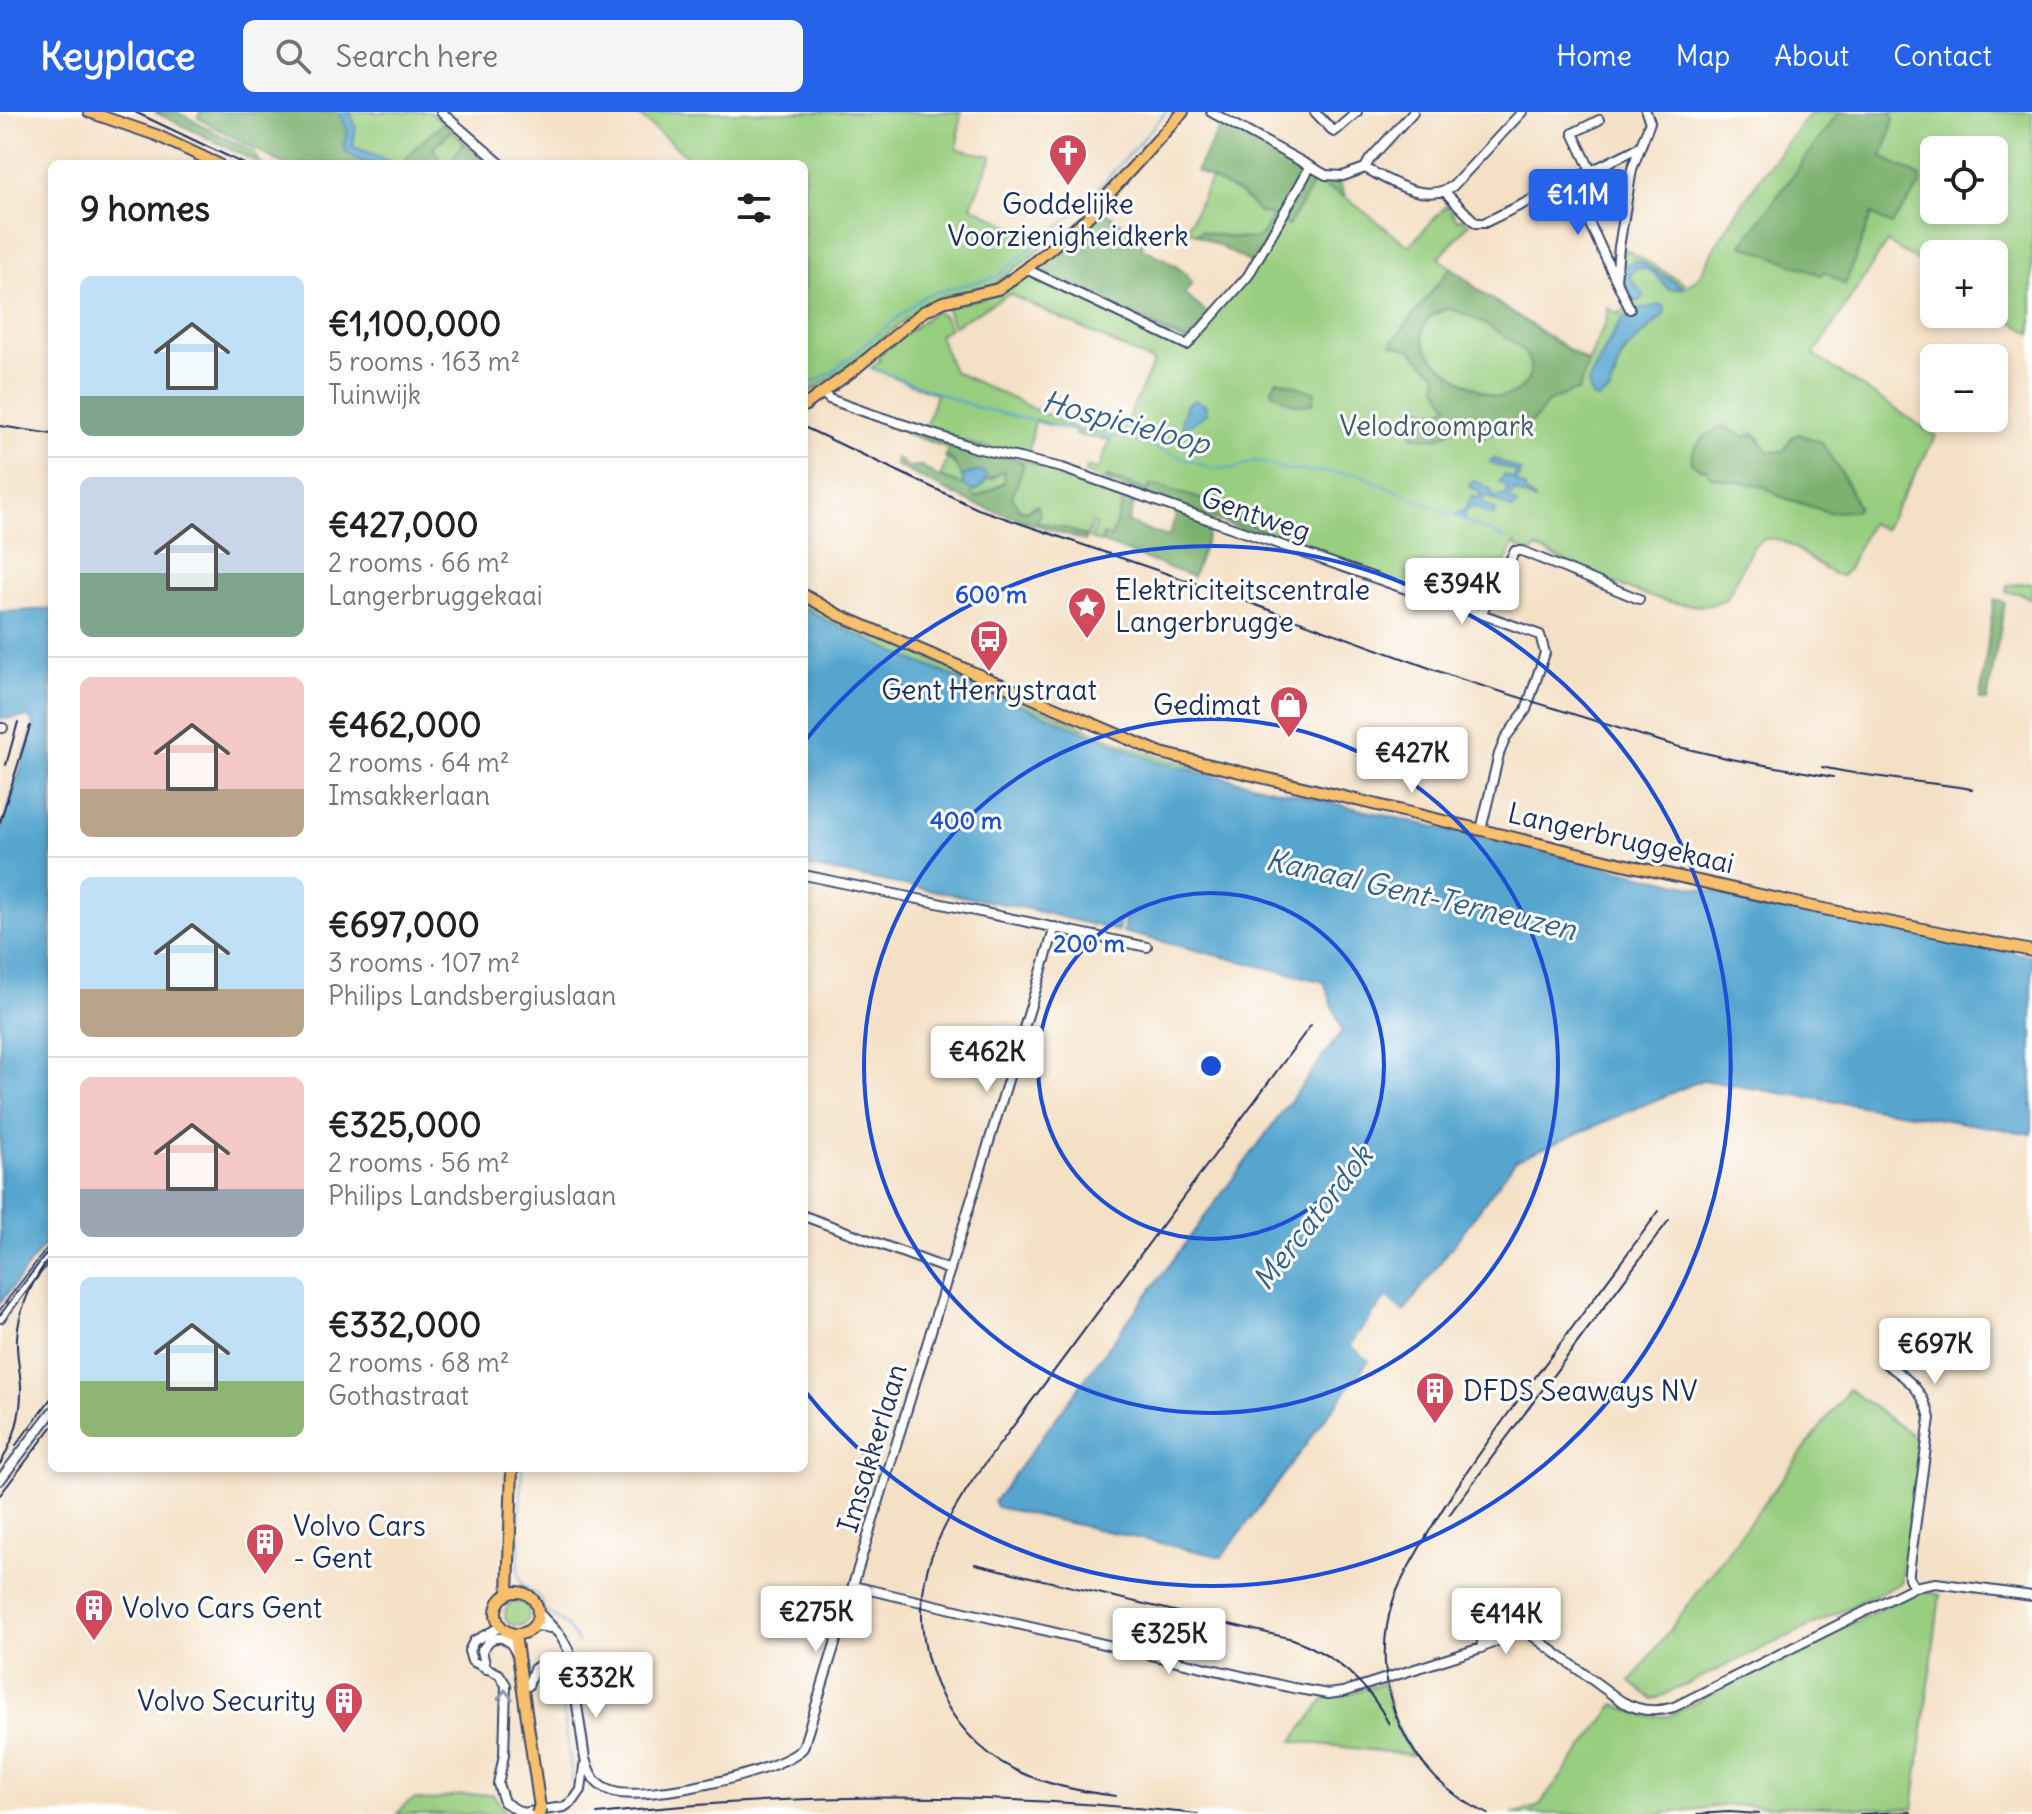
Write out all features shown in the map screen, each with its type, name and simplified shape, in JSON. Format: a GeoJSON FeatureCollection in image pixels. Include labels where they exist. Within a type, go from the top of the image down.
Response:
{"type":"FeatureCollection","features":[{"type":"Feature","properties":{"kind":"main road"},"geometry":{"type":"LineString","coordinates":[[89,112],[156,135],[209,160]]}},
{"type":"Feature","properties":{"kind":"main road"},"geometry":{"type":"LineString","coordinates":[[808,403],[930,308],[943,302],[988,293],[1026,269],[1086,219],[1183,112]]}},
{"type":"Feature","properties":{"kind":"main road","name":"Langerbruggekaai"},"geometry":{"type":"LineString","coordinates":[[808,597],[839,615],[1161,753],[1732,889],[2032,951]]}},
{"type":"Feature","properties":{"kind":"main road"},"geometry":{"type":"LineString","coordinates":[[508,1594],[512,1472]]}},
{"type":"Feature","properties":{"kind":"main road"},"geometry":{"type":"LineString","coordinates":[[510,1564],[521,1593]]}},
{"type":"Feature","properties":{"kind":"main road"},"geometry":{"type":"LineString","coordinates":[[524,1632],[500,1627],[496,1619],[496,1606],[508,1594],[521,1593],[533,1599],[538,1612],[524,1632],[520,1664],[540,1809]]}},
{"type":"Feature","properties":{"kind":"main road"},"geometry":{"type":"LineString","coordinates":[[524,1632],[540,1809]]}},
{"type":"Feature","properties":{"kind":"street"},"geometry":{"type":"LineString","coordinates":[[441,112],[496,160]]}},
{"type":"Feature","properties":{"kind":"street"},"geometry":{"type":"LineString","coordinates":[[1211,112],[1326,175],[1337,176],[1365,168],[1427,195],[1444,191],[1471,169],[1522,112]]}},
{"type":"Feature","properties":{"kind":"street"},"geometry":{"type":"LineString","coordinates":[[1318,114],[1334,132],[1357,112]]}},
{"type":"Feature","properties":{"kind":"street"},"geometry":{"type":"LineString","coordinates":[[1365,168],[1413,112]]}},
{"type":"Feature","properties":{"kind":"street"},"geometry":{"type":"LineString","coordinates":[[1616,280],[1632,169],[1650,122],[1646,112]]}},
{"type":"Feature","properties":{"kind":"street"},"geometry":{"type":"LineString","coordinates":[[1591,171],[1573,133],[1599,120]]}},
{"type":"Feature","properties":{"kind":"street"},"geometry":{"type":"LineString","coordinates":[[1444,191],[1476,223],[1484,223],[1640,147]]}},
{"type":"Feature","properties":{"kind":"street"},"geometry":{"type":"LineString","coordinates":[[1617,158],[1624,160],[1632,169]]}},
{"type":"Feature","properties":{"kind":"street"},"geometry":{"type":"LineString","coordinates":[[1026,269],[1187,345],[1246,278],[1310,167]]}},
{"type":"Feature","properties":{"kind":"street"},"geometry":{"type":"LineString","coordinates":[[1570,181],[1630,309]]}},
{"type":"Feature","properties":{"kind":"street","name":"Gentweg"},"geometry":{"type":"LineString","coordinates":[[822,392],[829,399],[868,413],[976,448],[1062,468],[1540,635],[1545,653],[1526,710],[1506,737],[1499,754],[1481,830]]}},
{"type":"Feature","properties":{"kind":"street"},"geometry":{"type":"LineString","coordinates":[[1481,614],[1515,551],[1522,551],[1639,599]]}},
{"type":"Feature","properties":{"kind":"street"},"geometry":{"type":"LineString","coordinates":[[808,876],[1147,947]]}},
{"type":"Feature","properties":{"kind":"street","name":"Imsakkerlaan"},"geometry":{"type":"LineString","coordinates":[[585,1759],[594,1780],[601,1787],[620,1794],[740,1777],[791,1758],[803,1748],[1055,927]]}},
{"type":"Feature","properties":{"kind":"street"},"geometry":{"type":"LineString","coordinates":[[808,1217],[950,1270]]}},
{"type":"Feature","properties":{"kind":"street"},"geometry":{"type":"LineString","coordinates":[[0,1318],[48,1255]]}},
{"type":"Feature","properties":{"kind":"street"},"geometry":{"type":"LineString","coordinates":[[1886,1364],[1919,1391],[1926,1401],[1930,1418],[1909,1572],[1914,1587]]}},
{"type":"Feature","properties":{"kind":"street"},"geometry":{"type":"LineString","coordinates":[[0,1480],[48,1417]]}},
{"type":"Feature","properties":{"kind":"street"},"geometry":{"type":"LineString","coordinates":[[1481,1648],[1482,1642],[1508,1617],[1621,1701],[1641,1710],[1661,1711],[1914,1587],[1936,1583],[2032,1596]]}},
{"type":"Feature","properties":{"kind":"street"},"geometry":{"type":"LineString","coordinates":[[853,1586],[1312,1692],[1343,1692],[1481,1648],[1516,1632],[1528,1633]]}},
{"type":"Feature","properties":{"kind":"street"},"geometry":{"type":"LineString","coordinates":[[500,1627],[470,1645],[469,1651],[472,1661],[499,1674],[506,1685],[504,1755],[498,1784],[504,1802],[522,1813],[557,1809],[569,1804],[581,1790],[585,1759],[569,1651],[564,1640],[538,1612]]}},
{"type":"Feature","properties":{"kind":"street"},"geometry":{"type":"LineString","coordinates":[[524,1632],[538,1626],[553,1629]]}},
{"type":"Feature","properties":{"kind":"street"},"geometry":{"type":"LineString","coordinates":[[486,1669],[482,1650],[495,1637],[512,1644],[520,1664]]}},
{"type":"Feature","properties":{"kind":"street"},"geometry":{"type":"LineString","coordinates":[[528,1686],[534,1669],[547,1660],[564,1666],[575,1685]]}},
{"type":"Feature","properties":{"kind":"green space"},"geometry":{"type":"Polygon","coordinates":[[[155,112],[177,112],[253,152],[258,160],[155,112]]]}},
{"type":"Feature","properties":{"kind":"green space"},"geometry":{"type":"Polygon","coordinates":[[[200,112],[339,112],[348,131],[343,147],[360,160],[276,160],[198,118],[200,112]]]}},
{"type":"Feature","properties":{"kind":"green space"},"geometry":{"type":"Polygon","coordinates":[[[350,112],[430,112],[444,123],[404,160],[387,160],[353,147],[350,112]]]}},
{"type":"Feature","properties":{"kind":"green space"},"geometry":{"type":"Polygon","coordinates":[[[635,112],[961,112],[957,149],[992,156],[971,206],[1034,238],[1042,248],[995,284],[941,297],[919,308],[851,364],[808,393],[808,160],[691,160],[635,112]]]}},
{"type":"Feature","properties":{"kind":"green space","name":"Velodroompark"},"geometry":{"type":"Polygon","coordinates":[[[1812,112],[1839,112],[1743,245],[1823,271],[1872,214],[1920,177],[1882,157],[1894,120],[1891,112],[2032,112],[2032,334],[2008,319],[2008,240],[1920,240],[1920,262],[1887,242],[1814,355],[1920,425],[1920,432],[1930,432],[1936,436],[1884,530],[1870,523],[1842,576],[1821,567],[1785,543],[1774,539],[1763,540],[1749,554],[1726,599],[1710,605],[1688,605],[1643,594],[1536,548],[1533,553],[1518,548],[1515,543],[1482,605],[1474,609],[1271,539],[1272,534],[1212,510],[1213,503],[1151,485],[1149,491],[1085,473],[1087,467],[1099,468],[1110,440],[1075,435],[1076,431],[1035,420],[1028,456],[976,445],[925,429],[936,394],[871,368],[880,360],[877,356],[935,311],[943,316],[950,328],[939,335],[953,371],[1077,429],[1121,433],[1154,362],[1009,294],[953,326],[946,308],[997,293],[1028,274],[1185,341],[1246,275],[1278,219],[1288,226],[1314,181],[1345,197],[1409,246],[1447,205],[1457,220],[1462,218],[1469,224],[1439,258],[1482,293],[1588,362],[1606,321],[1608,308],[1618,314],[1631,305],[1618,278],[1623,248],[1688,285],[1702,273],[1716,245],[1774,160],[1812,112]],[[1641,262],[1622,278],[1632,302],[1643,294],[1630,277],[1635,268],[1650,271],[1668,289],[1684,288],[1683,286],[1641,262]],[[1664,315],[1615,329],[1589,381],[1615,379],[1626,351],[1664,315]],[[1759,437],[1707,469],[1712,477],[1766,487],[1779,496],[1828,512],[1786,446],[1784,451],[1769,452],[1759,437]]]}},
{"type":"Feature","properties":{"kind":"green space"},"geometry":{"type":"Polygon","coordinates":[[[1839,112],[1891,112],[1894,119],[1882,157],[1920,177],[1920,185],[1891,225],[1872,214],[1845,285],[1824,271],[1821,275],[1742,245],[1839,112]]]}},
{"type":"Feature","properties":{"kind":"green space"},"geometry":{"type":"Polygon","coordinates":[[[444,123],[451,130],[433,149],[439,160],[404,160],[444,123]]]}},
{"type":"Feature","properties":{"kind":"green space"},"geometry":{"type":"Polygon","coordinates":[[[1222,124],[1317,177],[1339,181],[1345,197],[1314,182],[1288,226],[1279,220],[1253,264],[1196,234],[1201,231],[1247,239],[1258,237],[1272,215],[1260,213],[1241,194],[1196,171],[1222,124]]]}},
{"type":"Feature","properties":{"kind":"green space"},"geometry":{"type":"Polygon","coordinates":[[[451,130],[464,142],[452,160],[437,160],[433,149],[451,130]]]}},
{"type":"Feature","properties":{"kind":"green space"},"geometry":{"type":"Polygon","coordinates":[[[464,142],[484,160],[452,160],[464,142]]]}},
{"type":"Feature","properties":{"kind":"green space"},"geometry":{"type":"Polygon","coordinates":[[[1211,179],[1241,194],[1260,213],[1272,215],[1261,235],[1239,238],[1201,231],[1196,234],[1187,229],[1211,179]]]}},
{"type":"Feature","properties":{"kind":"green space"},"geometry":{"type":"Polygon","coordinates":[[[1102,210],[1146,239],[1141,248],[1170,263],[1189,278],[1192,284],[1184,294],[1211,316],[1187,341],[1033,268],[1102,210]]]}},
{"type":"Feature","properties":{"kind":"green space","name":"Velodroompark"},"geometry":{"type":"Polygon","coordinates":[[[1451,267],[1482,293],[1588,363],[1578,391],[1551,401],[1531,422],[1483,437],[1460,426],[1442,436],[1427,438],[1412,435],[1418,405],[1438,412],[1448,405],[1437,386],[1438,373],[1411,350],[1391,344],[1451,267]],[[1448,309],[1428,320],[1423,338],[1427,350],[1459,379],[1495,397],[1504,397],[1519,390],[1529,377],[1529,361],[1524,352],[1500,333],[1448,309]]]}},
{"type":"Feature","properties":{"kind":"green space"},"geometry":{"type":"Polygon","coordinates":[[[1277,380],[1315,392],[1313,403],[1296,404],[1281,398],[1271,391],[1277,380]]]}},
{"type":"Feature","properties":{"kind":"green space"},"geometry":{"type":"Polygon","coordinates":[[[1723,426],[1745,437],[1754,434],[1769,452],[1784,451],[1792,437],[1799,434],[1821,442],[1843,475],[1858,507],[1854,511],[1828,512],[1779,496],[1766,487],[1711,477],[1707,469],[1691,462],[1692,455],[1701,440],[1723,426]]]}},
{"type":"Feature","properties":{"kind":"green space"},"geometry":{"type":"Polygon","coordinates":[[[906,429],[1015,458],[1024,465],[1012,496],[1018,508],[1025,511],[1038,506],[1040,514],[1037,521],[1087,537],[1085,541],[974,504],[895,465],[896,458],[908,467],[922,466],[940,477],[973,489],[972,496],[976,498],[1004,483],[1004,471],[988,480],[979,471],[962,476],[952,459],[945,457],[948,448],[905,433],[906,429]]]}},
{"type":"Feature","properties":{"kind":"green space"},"geometry":{"type":"Polygon","coordinates":[[[948,458],[960,470],[964,485],[940,477],[948,458]]]}},
{"type":"Feature","properties":{"kind":"green space"},"geometry":{"type":"Polygon","coordinates":[[[1015,458],[1126,493],[1111,539],[1103,536],[1101,542],[1090,539],[1095,525],[1092,523],[1087,537],[1037,521],[1036,505],[1025,511],[1018,508],[1012,496],[1018,481],[1015,458]]]}},
{"type":"Feature","properties":{"kind":"green space"},"geometry":{"type":"Polygon","coordinates":[[[1004,470],[1004,483],[980,497],[972,496],[973,491],[977,491],[987,479],[992,480],[1004,470]]]}},
{"type":"Feature","properties":{"kind":"green space"},"geometry":{"type":"Polygon","coordinates":[[[1107,477],[1148,491],[1151,484],[1213,503],[1213,510],[1273,534],[1271,539],[1105,481],[1107,477]]]}},
{"type":"Feature","properties":{"kind":"green space"},"geometry":{"type":"Polygon","coordinates":[[[1126,493],[1136,497],[1128,523],[1168,537],[1178,511],[1212,524],[1193,577],[1101,542],[1103,535],[1111,538],[1126,493]]]}},
{"type":"Feature","properties":{"kind":"green space"},"geometry":{"type":"Polygon","coordinates":[[[2032,583],[2032,599],[2019,593],[2006,592],[2007,585],[2032,583]]]}},
{"type":"Feature","properties":{"kind":"green space"},"geometry":{"type":"Polygon","coordinates":[[[1994,600],[2005,603],[1987,701],[1980,700],[1994,600]]]}},
{"type":"Feature","properties":{"kind":"green space"},"geometry":{"type":"Polygon","coordinates":[[[808,602],[837,618],[1121,743],[1195,766],[1195,772],[1157,762],[827,621],[808,609],[808,602]]]}},
{"type":"Feature","properties":{"kind":"green space"},"geometry":{"type":"Polygon","coordinates":[[[1849,1389],[1922,1442],[1901,1583],[1653,1700],[1631,1682],[1849,1389]]]}},
{"type":"Feature","properties":{"kind":"green space"},"geometry":{"type":"Polygon","coordinates":[[[1920,1589],[1940,1595],[1913,1809],[1728,1805],[1661,1814],[1511,1814],[1537,1807],[1542,1802],[1615,1705],[1646,1716],[1668,1716],[1920,1589]]]}},
{"type":"Feature","properties":{"kind":"green space"},"geometry":{"type":"Polygon","coordinates":[[[517,1602],[525,1606],[529,1614],[525,1622],[517,1626],[509,1622],[505,1614],[509,1606],[517,1602]]]}},
{"type":"Feature","properties":{"kind":"green space"},"geometry":{"type":"Polygon","coordinates":[[[1384,1683],[1393,1719],[1412,1755],[1293,1741],[1326,1697],[1384,1683]]]}},
{"type":"Feature","properties":{"kind":"green space"},"geometry":{"type":"Polygon","coordinates":[[[493,1794],[507,1814],[397,1814],[415,1799],[428,1801],[461,1795],[493,1794]]]}},
{"type":"Feature","properties":{"kind":"water"},"geometry":{"type":"Polygon","coordinates":[[[339,112],[350,112],[356,127],[353,147],[384,160],[360,160],[353,156],[343,146],[348,131],[339,112]]]}},
{"type":"Feature","properties":{"kind":"water"},"geometry":{"type":"Polygon","coordinates":[[[1635,261],[1684,288],[1668,289],[1651,271],[1635,268],[1630,277],[1645,297],[1632,302],[1621,272],[1625,265],[1635,261]]]}},
{"type":"Feature","properties":{"kind":"water"},"geometry":{"type":"Polygon","coordinates":[[[1660,305],[1665,307],[1664,315],[1622,354],[1609,392],[1598,399],[1593,398],[1588,389],[1589,381],[1622,318],[1660,305]]]}},
{"type":"Feature","properties":{"kind":"water"},"geometry":{"type":"Polygon","coordinates":[[[1196,400],[1205,405],[1207,413],[1183,430],[1182,420],[1187,404],[1196,400]]]}},
{"type":"Feature","properties":{"kind":"water"},"geometry":{"type":"Polygon","coordinates":[[[1493,458],[1521,471],[1516,482],[1535,501],[1514,491],[1509,499],[1517,504],[1513,510],[1485,495],[1482,502],[1495,510],[1493,516],[1472,505],[1464,515],[1466,521],[1454,516],[1465,509],[1472,496],[1477,499],[1481,493],[1469,485],[1474,480],[1491,490],[1494,497],[1505,496],[1508,488],[1499,482],[1504,475],[1514,479],[1516,472],[1490,462],[1493,458]]]}},
{"type":"Feature","properties":{"kind":"water"},"geometry":{"type":"Polygon","coordinates":[[[979,471],[987,479],[980,489],[973,491],[964,485],[962,476],[979,471]]]}},
{"type":"Feature","properties":{"kind":"water"},"geometry":{"type":"Polygon","coordinates":[[[48,609],[48,1240],[0,1303],[0,834],[34,725],[29,717],[0,719],[0,612],[48,609]]]}},
{"type":"Feature","properties":{"kind":"water"},"geometry":{"type":"Polygon","coordinates":[[[808,609],[904,656],[1157,762],[1800,912],[2032,956],[2032,1134],[1702,1080],[1516,1160],[1403,1313],[1385,1299],[1351,1345],[1369,1360],[1222,1557],[996,1507],[994,1502],[1342,1031],[1324,982],[1123,932],[1125,921],[1121,919],[1118,931],[1029,909],[808,867],[808,609]]]}},
{"type":"Feature","properties":{"kind":"pier"},"geometry":{"type":"Polygon","coordinates":[[[1386,1299],[1403,1313],[1401,1316],[1386,1305],[1356,1344],[1371,1356],[1369,1360],[1351,1345],[1386,1299]]]}},
{"type":"Feature","properties":{"kind":"waterway"},"geometry":{"type":"LineString","coordinates":[[1098,189],[1166,112]]}},
{"type":"Feature","properties":{"kind":"waterway"},"geometry":{"type":"LineString","coordinates":[[808,385],[832,372],[925,295],[996,277],[1076,212]]}},
{"type":"Feature","properties":{"kind":"waterway","name":"Hospicieloop"},"geometry":{"type":"LineString","coordinates":[[871,368],[976,407],[1077,432],[1131,439],[1211,468],[1234,469],[1255,461],[1288,470],[1358,474],[1506,539]]}},
{"type":"Feature","properties":{"kind":"waterway"},"geometry":{"type":"LineString","coordinates":[[520,1520],[522,1472]]}},
{"type":"Feature","properties":{"kind":"waterway"},"geometry":{"type":"LineString","coordinates":[[520,1536],[518,1574],[522,1584],[541,1598],[545,1611],[567,1626],[578,1643]]}},
{"type":"Feature","properties":{"kind":"waterway"},"geometry":{"type":"LineString","coordinates":[[559,1677],[573,1786]]}},
{"type":"Feature","properties":{"kind":"railway"},"geometry":{"type":"LineString","coordinates":[[135,112],[236,160]]}},
{"type":"Feature","properties":{"kind":"railway"},"geometry":{"type":"LineString","coordinates":[[0,426],[48,433]]}},
{"type":"Feature","properties":{"kind":"railway"},"geometry":{"type":"LineString","coordinates":[[808,429],[978,509],[1457,678],[1679,747],[1833,777]]}},
{"type":"Feature","properties":{"kind":"railway"},"geometry":{"type":"LineString","coordinates":[[6,765],[18,722]]}},
{"type":"Feature","properties":{"kind":"railway"},"geometry":{"type":"LineString","coordinates":[[0,822],[30,726]]}},
{"type":"Feature","properties":{"kind":"railway"},"geometry":{"type":"LineString","coordinates":[[1822,767],[1972,789]]}},
{"type":"Feature","properties":{"kind":"railway"},"geometry":{"type":"LineString","coordinates":[[1116,1796],[1064,1787],[1015,1770],[989,1754],[968,1734],[936,1684],[927,1656],[922,1626],[928,1567],[942,1533],[973,1480],[1311,1025]]}},
{"type":"Feature","properties":{"kind":"railway"},"geometry":{"type":"LineString","coordinates":[[1488,1814],[1460,1798],[1435,1777],[1415,1753],[1400,1726],[1390,1696],[1385,1665],[1386,1633],[1393,1601],[1411,1563],[1465,1475],[1659,1211]]}},
{"type":"Feature","properties":{"kind":"railway"},"geometry":{"type":"LineString","coordinates":[[1449,1515],[1669,1220]]}},
{"type":"Feature","properties":{"kind":"railway"},"geometry":{"type":"LineString","coordinates":[[0,1315],[48,1251]]}},
{"type":"Feature","properties":{"kind":"railway"},"geometry":{"type":"LineString","coordinates":[[0,1464],[13,1436],[20,1407],[17,1343],[20,1317],[31,1288],[46,1262]]}},
{"type":"Feature","properties":{"kind":"railway"},"geometry":{"type":"LineString","coordinates":[[16,1445],[48,1402]]}},
{"type":"Feature","properties":{"kind":"railway"},"geometry":{"type":"LineString","coordinates":[[0,1495],[48,1432]]}},
{"type":"Feature","properties":{"kind":"railway"},"geometry":{"type":"LineString","coordinates":[[975,1564],[1293,1639],[1323,1653],[1349,1672],[1371,1696],[1389,1724]]}},
{"type":"Feature","properties":{"kind":"railway"},"geometry":{"type":"LineString","coordinates":[[597,1814],[747,1802],[898,1798],[1048,1802],[1198,1814]]}},
{"type":"Feature","properties":{"kind":"railway"},"geometry":{"type":"LineString","coordinates":[[1860,1814],[1911,1812]]}},
{"type":"Feature","properties":{"kind":"railway"},"geometry":{"type":"LineString","coordinates":[[1697,1814],[1759,1814]]}},
{"type":"Feature","properties":{"kind":"place","name":"Goddelijke Voorzienigheidkerk"},"geometry":{"type":"Point","coordinates":[1068,187]}},
{"type":"Feature","properties":{"kind":"place","name":"Elektriciteitscentrale Langerbrugge"},"geometry":{"type":"Point","coordinates":[1087,640]}},
{"type":"Feature","properties":{"kind":"place","name":"Gent Herrystraat"},"geometry":{"type":"Point","coordinates":[989,673]}},
{"type":"Feature","properties":{"kind":"place","name":"Gedimat"},"geometry":{"type":"Point","coordinates":[1289,739]}},
{"type":"Feature","properties":{"kind":"place","name":"DFDS Seaways NV"},"geometry":{"type":"Point","coordinates":[1435,1425]}},
{"type":"Feature","properties":{"kind":"place","name":"Volvo Cars - Gent"},"geometry":{"type":"Point","coordinates":[265,1576]}},
{"type":"Feature","properties":{"kind":"place","name":"Volvo Cars Gent"},"geometry":{"type":"Point","coordinates":[94,1642]}},
{"type":"Feature","properties":{"kind":"place","name":"Volvo Security"},"geometry":{"type":"Point","coordinates":[344,1735]}},
{"type":"Feature","properties":{"kind":"water label","name":"Kanaal Gent-Terneuzen"},"geometry":{"type":"Point","coordinates":[1421,895]}},
{"type":"Feature","properties":{"kind":"water label","name":"Mercatordok"},"geometry":{"type":"Point","coordinates":[1313,1218]}}]}
